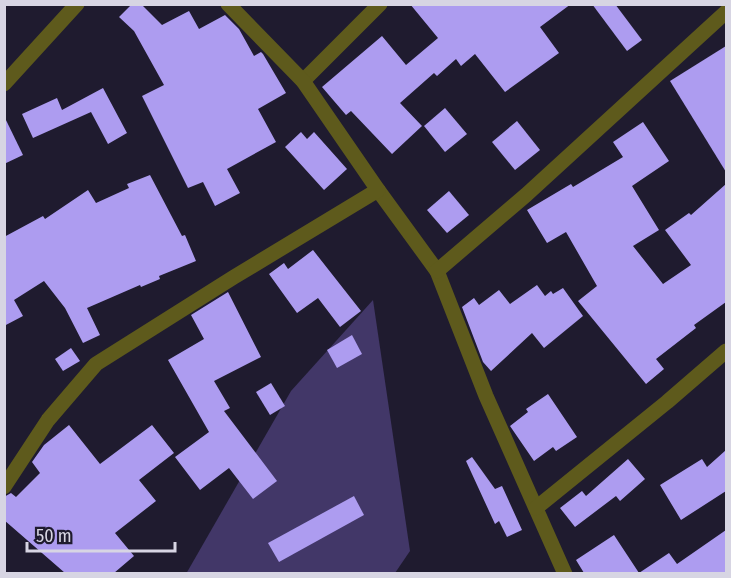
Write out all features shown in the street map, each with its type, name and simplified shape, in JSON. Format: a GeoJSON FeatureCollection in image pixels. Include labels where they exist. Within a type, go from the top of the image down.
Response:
{"type":"FeatureCollection","features":[{"type":"Feature","properties":{"kind":"street"},"geometry":{"type":"LineString","coordinates":[[4,84],[77,4]]}},
{"type":"Feature","properties":{"kind":"street"},"geometry":{"type":"LineString","coordinates":[[228,4],[303,81],[437,271],[486,396],[565,573]]}},
{"type":"Feature","properties":{"kind":"street"},"geometry":{"type":"LineString","coordinates":[[303,81],[380,4]]}},
{"type":"Feature","properties":{"kind":"street"},"geometry":{"type":"LineString","coordinates":[[437,271],[526,195],[726,12]]}},
{"type":"Feature","properties":{"kind":"street"},"geometry":{"type":"LineString","coordinates":[[4,487],[48,420],[96,364],[234,276],[378,190]]}},
{"type":"Feature","properties":{"kind":"street"},"geometry":{"type":"LineString","coordinates":[[536,508],[726,351]]}},
{"type":"Feature","properties":{"kind":"shaded area"},"geometry":{"type":"Polygon","coordinates":[[[373,300],[410,551],[395,573],[186,574],[291,391],[373,300]]]}},
{"type":"Feature","properties":{"kind":"building"},"geometry":{"type":"Polygon","coordinates":[[[132,4],[141,4],[162,25],[189,11],[199,29],[225,15],[239,29],[254,56],[261,52],[263,54],[286,93],[258,109],[276,142],[227,169],[240,193],[215,206],[203,182],[188,188],[142,96],[164,85],[134,31],[119,17],[132,4]]]}},
{"type":"Feature","properties":{"kind":"building"},"geometry":{"type":"Polygon","coordinates":[[[410,4],[571,4],[540,27],[559,53],[505,92],[475,54],[461,66],[456,59],[437,76],[434,73],[400,103],[422,126],[392,154],[351,111],[346,115],[322,87],[382,36],[406,65],[438,38],[410,4]]]}},
{"type":"Feature","properties":{"kind":"building"},"geometry":{"type":"Polygon","coordinates":[[[592,4],[615,4],[642,40],[627,51],[592,4]]]}},
{"type":"Feature","properties":{"kind":"building"},"geometry":{"type":"Polygon","coordinates":[[[726,46],[726,172],[670,81],[726,46]]]}},
{"type":"Feature","properties":{"kind":"building"},"geometry":{"type":"Polygon","coordinates":[[[103,88],[127,133],[108,144],[91,112],[33,138],[22,114],[57,98],[62,110],[103,88]]]}},
{"type":"Feature","properties":{"kind":"building"},"geometry":{"type":"Polygon","coordinates":[[[445,108],[467,134],[445,152],[424,126],[445,108]]]}},
{"type":"Feature","properties":{"kind":"building"},"geometry":{"type":"Polygon","coordinates":[[[4,116],[23,155],[4,164],[4,116]]]}},
{"type":"Feature","properties":{"kind":"building"},"geometry":{"type":"Polygon","coordinates":[[[517,121],[540,150],[515,170],[492,142],[517,121]]]}},
{"type":"Feature","properties":{"kind":"building"},"geometry":{"type":"Polygon","coordinates":[[[643,122],[669,161],[632,186],[659,230],[633,246],[663,284],[691,265],[665,230],[689,213],[691,215],[726,184],[726,302],[694,325],[696,328],[656,359],[664,369],[646,384],[578,301],[597,286],[566,232],[547,243],[527,210],[571,184],[573,187],[623,157],[613,142],[643,122]]]}},
{"type":"Feature","properties":{"kind":"building"},"geometry":{"type":"Polygon","coordinates":[[[301,132],[307,139],[314,132],[347,169],[324,190],[285,147],[301,132]]]}},
{"type":"Feature","properties":{"kind":"building"},"geometry":{"type":"Polygon","coordinates":[[[150,175],[182,236],[185,235],[196,261],[159,276],[160,279],[141,287],[140,285],[87,308],[100,335],[83,343],[65,308],[44,281],[14,300],[23,316],[4,326],[4,237],[43,216],[45,219],[88,190],[96,203],[129,188],[127,184],[150,175]]]}},
{"type":"Feature","properties":{"kind":"building"},"geometry":{"type":"Polygon","coordinates":[[[449,191],[469,215],[447,233],[427,210],[449,191]]]}},
{"type":"Feature","properties":{"kind":"building"},"geometry":{"type":"Polygon","coordinates":[[[313,250],[361,311],[340,327],[318,298],[297,313],[269,274],[284,263],[288,269],[313,250]]]}},
{"type":"Feature","properties":{"kind":"building"},"geometry":{"type":"Polygon","coordinates":[[[537,285],[545,296],[551,291],[553,294],[563,288],[583,316],[544,348],[532,333],[491,371],[483,362],[462,307],[474,298],[479,305],[499,290],[510,304],[537,285]]]}},
{"type":"Feature","properties":{"kind":"building"},"geometry":{"type":"Polygon","coordinates":[[[228,292],[261,357],[214,381],[230,408],[224,411],[277,481],[253,499],[229,468],[200,490],[175,457],[209,432],[168,360],[204,339],[191,315],[228,292]]]}},
{"type":"Feature","properties":{"kind":"building"},"geometry":{"type":"Polygon","coordinates":[[[352,335],[362,354],[337,368],[327,350],[352,335]]]}},
{"type":"Feature","properties":{"kind":"building"},"geometry":{"type":"Polygon","coordinates":[[[71,348],[80,361],[63,371],[55,359],[71,348]]]}},
{"type":"Feature","properties":{"kind":"building"},"geometry":{"type":"Polygon","coordinates":[[[271,383],[285,406],[270,415],[256,392],[271,383]]]}},
{"type":"Feature","properties":{"kind":"building"},"geometry":{"type":"Polygon","coordinates":[[[548,394],[577,437],[556,451],[553,447],[534,461],[510,426],[528,412],[526,409],[548,394]]]}},
{"type":"Feature","properties":{"kind":"building"},"geometry":{"type":"Polygon","coordinates":[[[69,425],[100,464],[152,425],[174,453],[139,480],[156,501],[115,533],[134,556],[114,573],[65,573],[4,520],[4,497],[11,493],[16,497],[40,473],[32,462],[44,445],[69,425]]]}},
{"type":"Feature","properties":{"kind":"building"},"geometry":{"type":"Polygon","coordinates":[[[726,450],[726,491],[681,520],[660,485],[702,459],[707,467],[726,450]]]}},
{"type":"Feature","properties":{"kind":"building"},"geometry":{"type":"Polygon","coordinates":[[[472,457],[495,489],[502,486],[522,530],[507,537],[499,521],[495,524],[466,461],[472,457]]]}},
{"type":"Feature","properties":{"kind":"building"},"geometry":{"type":"Polygon","coordinates":[[[628,459],[645,479],[620,501],[616,496],[575,527],[560,508],[582,491],[586,496],[628,459]]]}},
{"type":"Feature","properties":{"kind":"building"},"geometry":{"type":"Polygon","coordinates":[[[354,496],[364,515],[279,562],[268,543],[354,496]]]}},
{"type":"Feature","properties":{"kind":"building"},"geometry":{"type":"Polygon","coordinates":[[[726,530],[726,573],[639,573],[669,553],[677,564],[726,530]]]}},
{"type":"Feature","properties":{"kind":"building"},"geometry":{"type":"Polygon","coordinates":[[[614,535],[639,573],[584,573],[576,560],[614,535]]]}}]}
